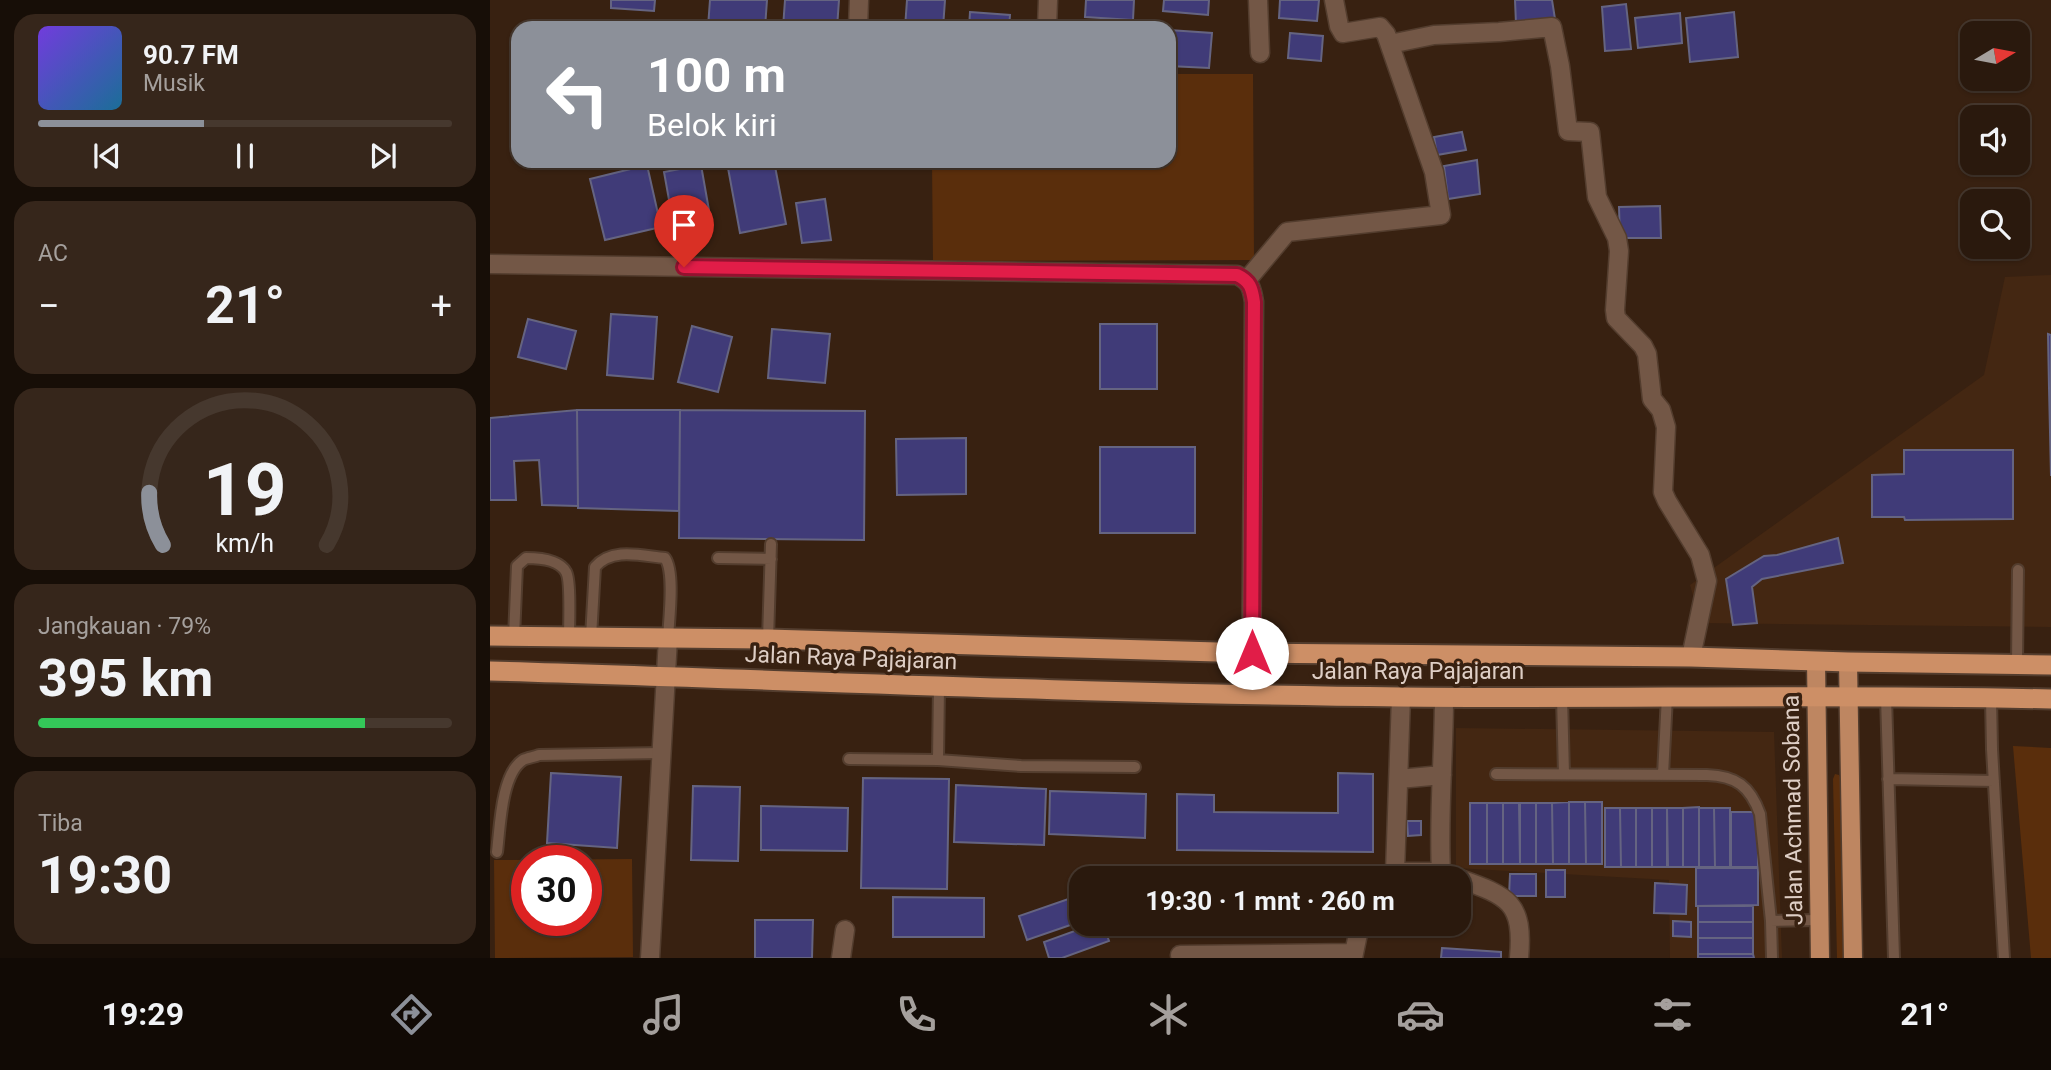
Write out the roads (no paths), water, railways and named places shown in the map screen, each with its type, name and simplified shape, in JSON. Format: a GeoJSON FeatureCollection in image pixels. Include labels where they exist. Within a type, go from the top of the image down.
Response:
{"type":"FeatureCollection","features":[{"type":"Feature","properties":{"kind":"highway","name":"Jalan Raya Pajajaran"},"geometry":{"type":"LineString","coordinates":[[490,636],[768,639],[1252,653],[1691,657],[1848,663],[2051,665]]}},
{"type":"Feature","properties":{"kind":"highway","name":"Jalan Raya Pajajaran"},"geometry":{"type":"LineString","coordinates":[[490,671],[939,686],[1401,697],[1816,696],[2051,699]]}},
{"type":"Feature","properties":{"kind":"main road","name":"Jalan Achmad Sobana"},"geometry":{"type":"LineString","coordinates":[[1816,661],[1820,958]]}},
{"type":"Feature","properties":{"kind":"main road"},"geometry":{"type":"LineString","coordinates":[[1848,663],[1853,958]]}},
{"type":"Feature","properties":{"kind":"street"},"geometry":{"type":"LineString","coordinates":[[858,21],[859,0]]}},
{"type":"Feature","properties":{"kind":"street"},"geometry":{"type":"LineString","coordinates":[[1047,21],[1048,0]]}},
{"type":"Feature","properties":{"kind":"street"},"geometry":{"type":"LineString","coordinates":[[1258,0],[1259,53]]}},
{"type":"Feature","properties":{"kind":"street"},"geometry":{"type":"LineString","coordinates":[[1247,280],[1287,232],[1441,215],[1434,172],[1386,34],[1380,27],[1343,33],[1334,0]]}},
{"type":"Feature","properties":{"kind":"street"},"geometry":{"type":"LineString","coordinates":[[1390,44],[1434,35],[1552,27],[1568,131],[1590,132],[1597,197],[1617,238],[1619,251],[1616,318],[1643,346],[1647,354],[1652,399],[1661,410],[1666,427],[1663,492],[1705,567],[1707,581],[1691,657]]}},
{"type":"Feature","properties":{"kind":"street"},"geometry":{"type":"LineString","coordinates":[[490,264],[1237,275],[1247,280],[1252,288],[1254,302],[1251,694]]}},
{"type":"Feature","properties":{"kind":"street"},"geometry":{"type":"LineString","coordinates":[[650,958],[668,638]]}},
{"type":"Feature","properties":{"kind":"street"},"geometry":{"type":"LineString","coordinates":[[1441,866],[1439,835],[1444,696]]}},
{"type":"Feature","properties":{"kind":"street"},"geometry":{"type":"LineString","coordinates":[[1391,866],[1399,779],[1401,697]]}},
{"type":"Feature","properties":{"kind":"street"},"geometry":{"type":"LineString","coordinates":[[1399,779],[1443,775]]}},
{"type":"Feature","properties":{"kind":"street"},"geometry":{"type":"LineString","coordinates":[[1471,883],[1492,890],[1507,901],[1519,919],[1519,958]]}},
{"type":"Feature","properties":{"kind":"street"},"geometry":{"type":"LineString","coordinates":[[841,958],[845,930]]}},
{"type":"Feature","properties":{"kind":"street"},"geometry":{"type":"LineString","coordinates":[[1180,955],[1353,955],[1357,936]]}},
{"type":"Feature","properties":{"kind":"lane"},"geometry":{"type":"LineString","coordinates":[[768,639],[771,544]]}},
{"type":"Feature","properties":{"kind":"lane"},"geometry":{"type":"LineString","coordinates":[[591,637],[595,567],[602,559],[618,554],[665,558],[669,564],[668,638]]}},
{"type":"Feature","properties":{"kind":"lane"},"geometry":{"type":"LineString","coordinates":[[514,637],[517,566],[526,558],[540,558],[560,565],[567,573],[569,637]]}},
{"type":"Feature","properties":{"kind":"lane"},"geometry":{"type":"LineString","coordinates":[[718,558],[771,559]]}},
{"type":"Feature","properties":{"kind":"lane"},"geometry":{"type":"LineString","coordinates":[[2017,664],[2018,570]]}},
{"type":"Feature","properties":{"kind":"lane"},"geometry":{"type":"LineString","coordinates":[[938,760],[939,686]]}},
{"type":"Feature","properties":{"kind":"lane"},"geometry":{"type":"LineString","coordinates":[[1663,775],[1667,696]]}},
{"type":"Feature","properties":{"kind":"lane"},"geometry":{"type":"LineString","coordinates":[[1562,697],[1564,774]]}},
{"type":"Feature","properties":{"kind":"lane"},"geometry":{"type":"LineString","coordinates":[[1886,697],[1894,958]]}},
{"type":"Feature","properties":{"kind":"lane"},"geometry":{"type":"LineString","coordinates":[[1991,698],[2004,958]]}},
{"type":"Feature","properties":{"kind":"lane"},"geometry":{"type":"LineString","coordinates":[[496,852],[506,788],[512,772],[522,761],[539,755],[662,753]]}},
{"type":"Feature","properties":{"kind":"lane"},"geometry":{"type":"LineString","coordinates":[[849,759],[938,760],[1021,766],[1135,767]]}},
{"type":"Feature","properties":{"kind":"lane"},"geometry":{"type":"LineString","coordinates":[[1496,774],[1721,776],[1734,779],[1751,794],[1763,826],[1772,921],[1772,958]]}},
{"type":"Feature","properties":{"kind":"lane"},"geometry":{"type":"LineString","coordinates":[[1888,779],[1994,781]]}},
{"type":"Feature","properties":{"kind":"lane"},"geometry":{"type":"LineString","coordinates":[[1772,921],[1818,919]]}}]}
